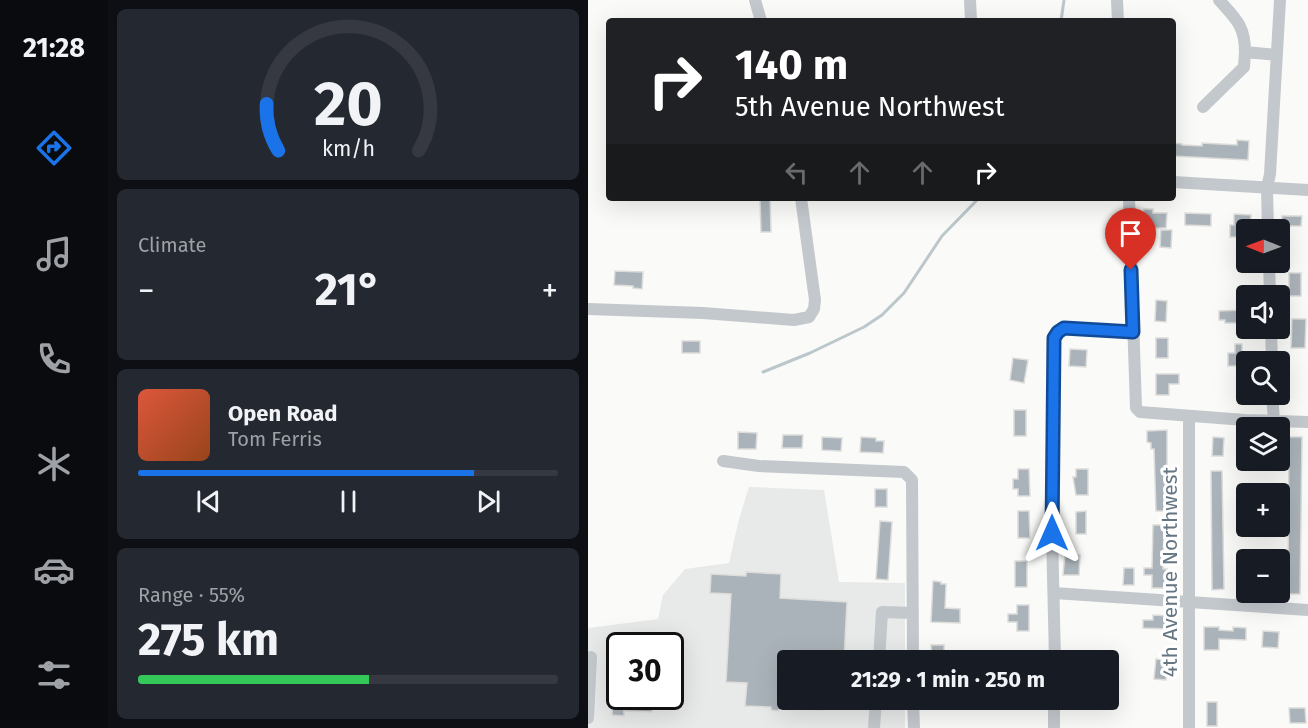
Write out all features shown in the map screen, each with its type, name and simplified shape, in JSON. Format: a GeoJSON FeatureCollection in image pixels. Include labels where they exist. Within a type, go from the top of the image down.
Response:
{"type":"FeatureCollection","features":[{"type":"Feature","properties":{"kind":"street"},"geometry":{"type":"LineString","coordinates":[[755,0],[760,18]]}},
{"type":"Feature","properties":{"kind":"street"},"geometry":{"type":"LineString","coordinates":[[970,0],[971,18]]}},
{"type":"Feature","properties":{"kind":"street"},"geometry":{"type":"LineString","coordinates":[[1117,0],[1118,18]]}},
{"type":"Feature","properties":{"kind":"street"},"geometry":{"type":"LineString","coordinates":[[1203,107],[1244,67],[1245,35],[1235,18],[1219,0]]}},
{"type":"Feature","properties":{"kind":"street"},"geometry":{"type":"LineString","coordinates":[[1268,219],[1267,188],[1270,174],[1280,0]]}},
{"type":"Feature","properties":{"kind":"street"},"geometry":{"type":"LineString","coordinates":[[1245,52],[1277,55]]}},
{"type":"Feature","properties":{"kind":"street"},"geometry":{"type":"LineString","coordinates":[[1176,182],[1308,190]]}},
{"type":"Feature","properties":{"kind":"street"},"geometry":{"type":"LineString","coordinates":[[588,309],[703,313],[794,320],[809,316],[814,309],[815,300],[801,201]]}},
{"type":"Feature","properties":{"kind":"street"},"geometry":{"type":"LineString","coordinates":[[1129,201],[1134,405],[1140,412],[1236,419]]}},
{"type":"Feature","properties":{"kind":"street"},"geometry":{"type":"LineString","coordinates":[[1055,650],[1052,522],[1054,338],[1064,328],[1133,332]]}},
{"type":"Feature","properties":{"kind":"street","name":"4th Avenue Northwest"},"geometry":{"type":"LineString","coordinates":[[1189,416],[1189,728]]}},
{"type":"Feature","properties":{"kind":"street"},"geometry":{"type":"LineString","coordinates":[[1290,421],[1308,422]]}},
{"type":"Feature","properties":{"kind":"street"},"geometry":{"type":"LineString","coordinates":[[723,461],[759,466],[904,472],[909,475],[912,480],[913,650]]}},
{"type":"Feature","properties":{"kind":"street"},"geometry":{"type":"LineString","coordinates":[[1054,593],[1308,610]]}},
{"type":"Feature","properties":{"kind":"street"},"geometry":{"type":"LineString","coordinates":[[880,650],[882,612],[913,613]]}},
{"type":"Feature","properties":{"kind":"street"},"geometry":{"type":"LineString","coordinates":[[588,718],[591,657]]}},
{"type":"Feature","properties":{"kind":"street"},"geometry":{"type":"LineString","coordinates":[[874,728],[875,710]]}},
{"type":"Feature","properties":{"kind":"street"},"geometry":{"type":"LineString","coordinates":[[913,710],[914,728]]}},
{"type":"Feature","properties":{"kind":"street"},"geometry":{"type":"LineString","coordinates":[[1054,710],[1054,728]]}},
{"type":"Feature","properties":{"kind":"shaded area"},"geometry":{"type":"Polygon","coordinates":[[[749,487],[824,490],[839,582],[905,583],[905,650],[777,650],[777,710],[905,710],[905,728],[588,728],[588,628],[658,619],[663,595],[685,569],[729,563],[749,487]]]}},
{"type":"Feature","properties":{"kind":"building"},"geometry":{"type":"Polygon","coordinates":[[[1237,140],[1249,141],[1248,160],[1176,156],[1176,143],[1202,146],[1202,143],[1237,145],[1237,140]]]}},
{"type":"Feature","properties":{"kind":"building"},"geometry":{"type":"Polygon","coordinates":[[[760,201],[770,201],[771,232],[761,232],[760,201]]]}},
{"type":"Feature","properties":{"kind":"building"},"geometry":{"type":"Polygon","coordinates":[[[1144,209],[1153,209],[1153,213],[1167,213],[1166,228],[1152,228],[1152,225],[1143,225],[1144,209]]]}},
{"type":"Feature","properties":{"kind":"building"},"geometry":{"type":"Polygon","coordinates":[[[1185,213],[1211,214],[1211,226],[1185,225],[1185,213]]]}},
{"type":"Feature","properties":{"kind":"building"},"geometry":{"type":"Polygon","coordinates":[[[1234,214],[1251,215],[1251,219],[1236,219],[1236,237],[1230,237],[1230,225],[1234,225],[1234,214]]]}},
{"type":"Feature","properties":{"kind":"building"},"geometry":{"type":"Polygon","coordinates":[[[1282,216],[1302,216],[1301,226],[1290,226],[1290,219],[1282,219],[1282,216]]]}},
{"type":"Feature","properties":{"kind":"building"},"geometry":{"type":"Polygon","coordinates":[[[1161,230],[1172,230],[1171,248],[1160,247],[1161,230]]]}},
{"type":"Feature","properties":{"kind":"building"},"geometry":{"type":"Polygon","coordinates":[[[615,271],[643,272],[642,289],[614,285],[615,271]]]}},
{"type":"Feature","properties":{"kind":"building"},"geometry":{"type":"Polygon","coordinates":[[[1289,273],[1301,273],[1301,296],[1290,296],[1289,273]]]}},
{"type":"Feature","properties":{"kind":"building"},"geometry":{"type":"Polygon","coordinates":[[[1156,300],[1167,301],[1166,322],[1155,321],[1156,300]]]}},
{"type":"Feature","properties":{"kind":"building"},"geometry":{"type":"Polygon","coordinates":[[[1236,310],[1236,323],[1225,323],[1225,320],[1219,320],[1219,311],[1236,310]]]}},
{"type":"Feature","properties":{"kind":"building"},"geometry":{"type":"Polygon","coordinates":[[[1292,319],[1306,319],[1305,348],[1291,348],[1292,319]]]}},
{"type":"Feature","properties":{"kind":"building"},"geometry":{"type":"Polygon","coordinates":[[[1156,338],[1168,338],[1168,358],[1156,358],[1156,338]]]}},
{"type":"Feature","properties":{"kind":"building"},"geometry":{"type":"Polygon","coordinates":[[[682,341],[700,341],[700,353],[682,353],[682,341]]]}},
{"type":"Feature","properties":{"kind":"building"},"geometry":{"type":"Polygon","coordinates":[[[1235,344],[1242,344],[1242,351],[1236,351],[1236,366],[1228,366],[1228,353],[1235,353],[1235,344]]]}},
{"type":"Feature","properties":{"kind":"building"},"geometry":{"type":"Polygon","coordinates":[[[1070,349],[1087,350],[1086,367],[1069,366],[1070,349]]]}},
{"type":"Feature","properties":{"kind":"building"},"geometry":{"type":"Polygon","coordinates":[[[1013,358],[1028,360],[1024,383],[1010,380],[1013,358]]]}},
{"type":"Feature","properties":{"kind":"building"},"geometry":{"type":"Polygon","coordinates":[[[1156,374],[1179,374],[1179,384],[1169,384],[1169,395],[1156,395],[1156,374]]]}},
{"type":"Feature","properties":{"kind":"building"},"geometry":{"type":"Polygon","coordinates":[[[1014,410],[1026,410],[1026,436],[1014,436],[1014,410]]]}},
{"type":"Feature","properties":{"kind":"building"},"geometry":{"type":"Polygon","coordinates":[[[1167,430],[1167,511],[1156,511],[1154,449],[1151,449],[1151,443],[1147,442],[1147,431],[1167,430]]]}},
{"type":"Feature","properties":{"kind":"building"},"geometry":{"type":"Polygon","coordinates":[[[738,432],[757,433],[756,449],[738,449],[738,432]]]}},
{"type":"Feature","properties":{"kind":"building"},"geometry":{"type":"Polygon","coordinates":[[[783,435],[803,435],[802,448],[782,448],[783,435]]]}},
{"type":"Feature","properties":{"kind":"building"},"geometry":{"type":"Polygon","coordinates":[[[822,437],[842,438],[841,451],[822,450],[822,437]]]}},
{"type":"Feature","properties":{"kind":"building"},"geometry":{"type":"Polygon","coordinates":[[[861,437],[884,441],[883,453],[860,452],[861,437]]]}},
{"type":"Feature","properties":{"kind":"building"},"geometry":{"type":"Polygon","coordinates":[[[1213,437],[1224,438],[1223,456],[1212,456],[1213,437]]]}},
{"type":"Feature","properties":{"kind":"building"},"geometry":{"type":"Polygon","coordinates":[[[1290,437],[1302,437],[1300,594],[1290,594],[1290,437]]]}},
{"type":"Feature","properties":{"kind":"building"},"geometry":{"type":"Polygon","coordinates":[[[1018,469],[1029,469],[1030,496],[1018,496],[1018,489],[1013,489],[1013,479],[1018,479],[1018,469]]]}},
{"type":"Feature","properties":{"kind":"building"},"geometry":{"type":"Polygon","coordinates":[[[1076,469],[1088,469],[1088,495],[1076,495],[1073,477],[1076,477],[1076,469]]]}},
{"type":"Feature","properties":{"kind":"building"},"geometry":{"type":"Polygon","coordinates":[[[1211,471],[1222,471],[1224,589],[1212,590],[1211,471]]]}},
{"type":"Feature","properties":{"kind":"building"},"geometry":{"type":"Polygon","coordinates":[[[875,489],[887,489],[887,507],[875,507],[875,489]]]}},
{"type":"Feature","properties":{"kind":"building"},"geometry":{"type":"Polygon","coordinates":[[[1018,511],[1029,511],[1030,538],[1018,538],[1018,511]]]}},
{"type":"Feature","properties":{"kind":"building"},"geometry":{"type":"Polygon","coordinates":[[[1086,511],[1086,534],[1076,534],[1076,512],[1086,511]]]}},
{"type":"Feature","properties":{"kind":"building"},"geometry":{"type":"Polygon","coordinates":[[[880,521],[892,522],[888,580],[876,579],[880,521]]]}},
{"type":"Feature","properties":{"kind":"building"},"geometry":{"type":"Polygon","coordinates":[[[1153,525],[1164,525],[1163,569],[1167,569],[1164,588],[1152,588],[1152,575],[1144,575],[1144,568],[1152,568],[1153,525]]]}},
{"type":"Feature","properties":{"kind":"building"},"geometry":{"type":"Polygon","coordinates":[[[1065,554],[1080,555],[1079,575],[1063,575],[1065,554]]]}},
{"type":"Feature","properties":{"kind":"building"},"geometry":{"type":"Polygon","coordinates":[[[1015,561],[1027,561],[1027,587],[1015,587],[1015,561]]]}},
{"type":"Feature","properties":{"kind":"building"},"geometry":{"type":"Polygon","coordinates":[[[1124,568],[1134,568],[1134,585],[1123,585],[1124,568]]]}},
{"type":"Feature","properties":{"kind":"building"},"geometry":{"type":"Polygon","coordinates":[[[746,572],[781,574],[780,598],[847,602],[845,650],[777,650],[777,710],[779,711],[771,710],[771,707],[745,706],[747,683],[726,682],[731,594],[710,593],[711,574],[746,576],[746,572]]]}},
{"type":"Feature","properties":{"kind":"building"},"geometry":{"type":"Polygon","coordinates":[[[933,581],[946,584],[945,608],[960,609],[960,623],[931,622],[933,581]]]}},
{"type":"Feature","properties":{"kind":"building"},"geometry":{"type":"Polygon","coordinates":[[[1017,605],[1029,605],[1029,631],[1017,631],[1017,622],[1008,622],[1008,614],[1017,614],[1017,605]]]}},
{"type":"Feature","properties":{"kind":"building"},"geometry":{"type":"Polygon","coordinates":[[[1153,615],[1169,616],[1168,629],[1143,628],[1143,620],[1153,620],[1153,615]]]}},
{"type":"Feature","properties":{"kind":"building"},"geometry":{"type":"Polygon","coordinates":[[[1204,627],[1219,627],[1219,630],[1233,631],[1233,627],[1246,628],[1246,640],[1219,639],[1219,650],[1204,650],[1204,627]]]}},
{"type":"Feature","properties":{"kind":"building"},"geometry":{"type":"Polygon","coordinates":[[[1263,631],[1279,632],[1278,648],[1262,647],[1263,631]]]}},
{"type":"Feature","properties":{"kind":"building"},"geometry":{"type":"Polygon","coordinates":[[[931,645],[944,645],[944,650],[931,650],[931,645]]]}},
{"type":"Feature","properties":{"kind":"building"},"geometry":{"type":"Polygon","coordinates":[[[1156,659],[1167,660],[1166,680],[1154,679],[1156,659]]]}},
{"type":"Feature","properties":{"kind":"building"},"geometry":{"type":"Polygon","coordinates":[[[1207,702],[1217,702],[1217,726],[1207,726],[1207,702]]]}},
{"type":"Feature","properties":{"kind":"building"},"geometry":{"type":"Polygon","coordinates":[[[1289,708],[1305,708],[1306,723],[1290,723],[1289,708]]]}},
{"type":"Feature","properties":{"kind":"building"},"geometry":{"type":"Polygon","coordinates":[[[612,710],[652,710],[652,712],[624,711],[624,716],[612,715],[612,710]]]}},
{"type":"Feature","properties":{"kind":"waterway"},"geometry":{"type":"LineString","coordinates":[[1061,18],[1064,0]]}},
{"type":"Feature","properties":{"kind":"waterway"},"geometry":{"type":"LineString","coordinates":[[763,372],[810,353],[864,327],[882,315],[904,293],[942,236],[976,201]]}},
{"type":"Feature","properties":{"kind":"route"},"geometry":{"type":"LineString","coordinates":[[1052,533],[1054,338],[1064,328],[1133,332],[1131,270]]}}]}
